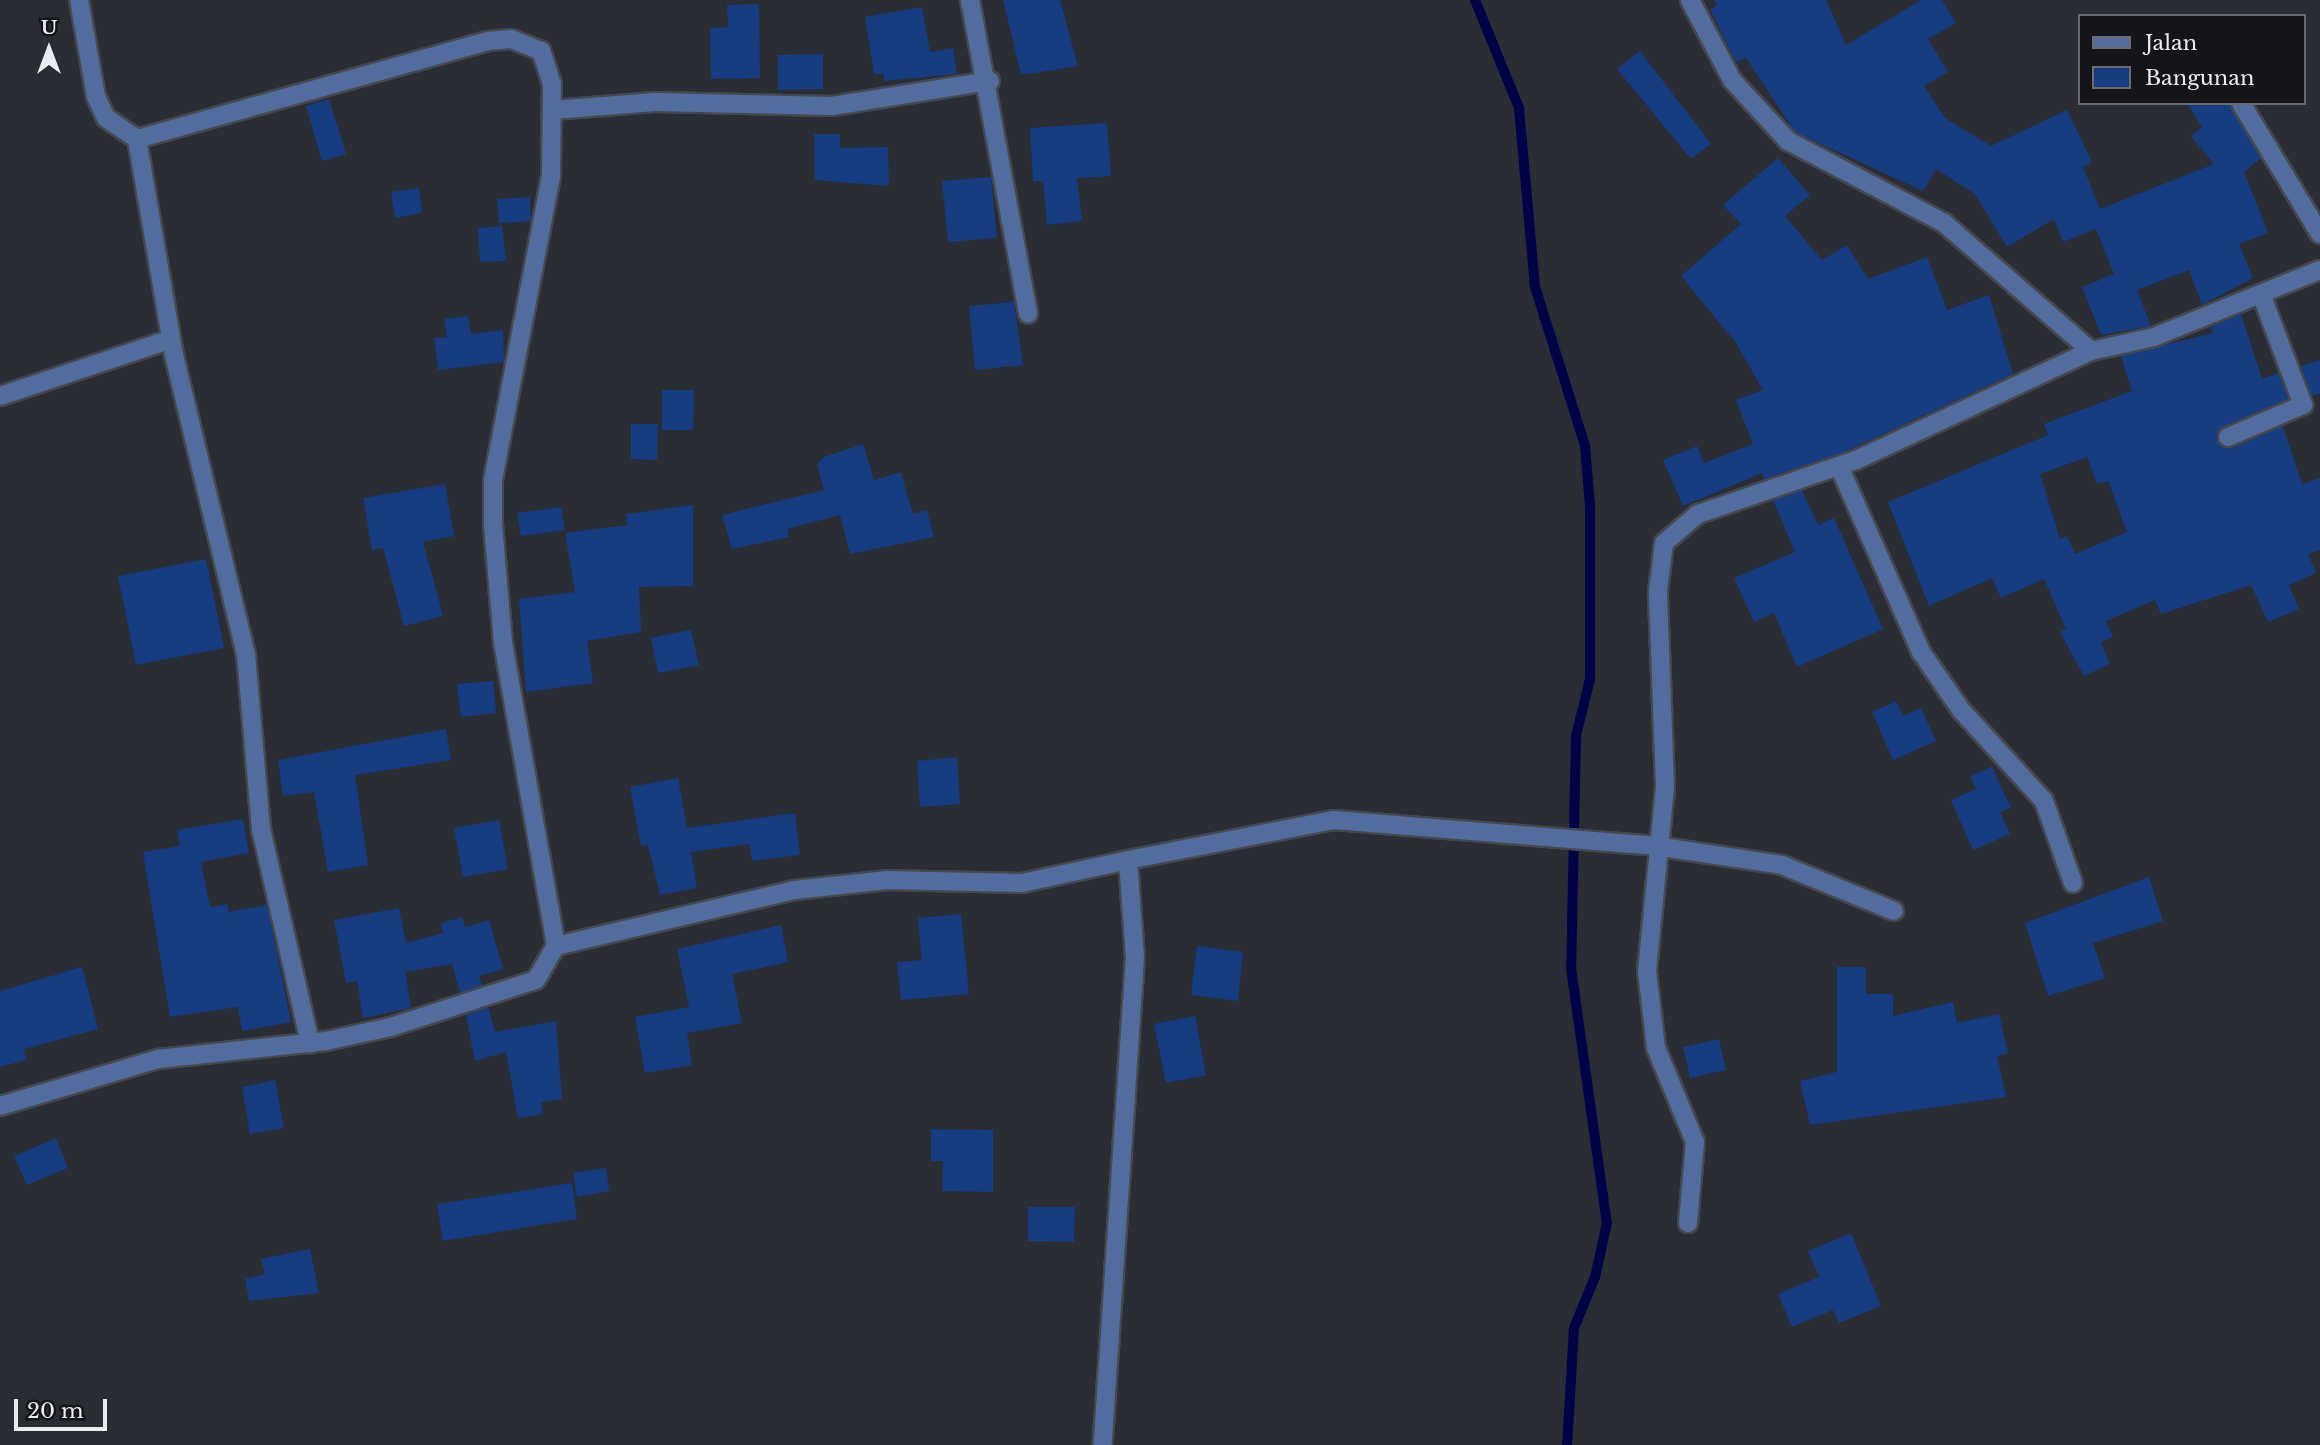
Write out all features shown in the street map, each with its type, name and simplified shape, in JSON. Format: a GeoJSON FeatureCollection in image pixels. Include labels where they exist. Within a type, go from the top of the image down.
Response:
{"type":"FeatureCollection","features":[{"type":"Feature","properties":{"kind":"street"},"geometry":{"type":"LineString","coordinates":[[79,0],[96,97],[106,118],[137,139],[171,339],[246,654],[261,829],[310,1043]]}},
{"type":"Feature","properties":{"kind":"street"},"geometry":{"type":"LineString","coordinates":[[970,0],[990,81],[1028,314]]}},
{"type":"Feature","properties":{"kind":"street"},"geometry":{"type":"LineString","coordinates":[[1690,0],[1732,80],[1788,141],[1944,223],[2091,351]]}},
{"type":"Feature","properties":{"kind":"street"},"geometry":{"type":"LineString","coordinates":[[0,1106],[121,1067],[310,1043],[391,1027],[536,980],[556,946],[503,643],[493,525],[493,480],[545,215],[553,110],[541,51],[511,39],[137,139]]}},
{"type":"Feature","properties":{"kind":"street"},"geometry":{"type":"LineString","coordinates":[[553,110],[655,102],[832,106],[990,81]]}},
{"type":"Feature","properties":{"kind":"street"},"geometry":{"type":"LineString","coordinates":[[2242,105],[2320,234]]}},
{"type":"Feature","properties":{"kind":"street"},"geometry":{"type":"LineString","coordinates":[[1688,1223],[1695,1142],[1650,1020],[1655,846],[1665,775],[1658,591],[1664,543],[1698,514],[1839,466],[2091,351],[2154,337],[2320,270]]}},
{"type":"Feature","properties":{"kind":"street"},"geometry":{"type":"LineString","coordinates":[[2228,437],[2303,405],[2261,294]]}},
{"type":"Feature","properties":{"kind":"street"},"geometry":{"type":"LineString","coordinates":[[0,396],[171,339]]}},
{"type":"Feature","properties":{"kind":"street"},"geometry":{"type":"LineString","coordinates":[[1839,466],[1921,652],[1961,710],[2044,801],[2073,883]]}},
{"type":"Feature","properties":{"kind":"street"},"geometry":{"type":"LineString","coordinates":[[556,946],[795,890],[887,880],[1022,883],[1334,820],[1655,846],[1782,865],[1894,911]]}},
{"type":"Feature","properties":{"kind":"street"},"geometry":{"type":"LineString","coordinates":[[1103,1445],[1136,957],[1128,860]]}},
{"type":"Feature","properties":{"kind":"building"},"geometry":{"type":"Polygon","coordinates":[[[1003,0],[1060,0],[1078,66],[1021,75],[1003,0]]]}},
{"type":"Feature","properties":{"kind":"building"},"geometry":{"type":"Polygon","coordinates":[[[1714,0],[1826,0],[1846,45],[1921,0],[1942,0],[1956,23],[1928,39],[1948,72],[1924,86],[1945,118],[1991,146],[2067,110],[2092,162],[2083,167],[2100,209],[2214,164],[2191,136],[2202,127],[2188,105],[2230,105],[2261,158],[2244,172],[2268,233],[2239,244],[2253,278],[2202,305],[2189,270],[2137,290],[2151,326],[2101,335],[2082,287],[2114,274],[2096,229],[2063,242],[2054,219],[2007,247],[1975,194],[1936,169],[1923,191],[1795,132],[1746,58],[1736,62],[1710,9],[1717,6],[1714,0]]]}},
{"type":"Feature","properties":{"kind":"building"},"geometry":{"type":"Polygon","coordinates":[[[759,4],[760,78],[711,79],[710,28],[728,27],[727,5],[759,4]]]}},
{"type":"Feature","properties":{"kind":"building"},"geometry":{"type":"Polygon","coordinates":[[[922,7],[930,52],[953,48],[957,74],[884,81],[884,74],[874,74],[865,17],[922,7]]]}},
{"type":"Feature","properties":{"kind":"building"},"geometry":{"type":"Polygon","coordinates":[[[1640,51],[1711,144],[1691,159],[1617,69],[1640,51]]]}},
{"type":"Feature","properties":{"kind":"building"},"geometry":{"type":"Polygon","coordinates":[[[823,54],[823,89],[778,90],[778,55],[823,54]]]}},
{"type":"Feature","properties":{"kind":"building"},"geometry":{"type":"Polygon","coordinates":[[[329,99],[346,154],[322,161],[306,106],[329,99]]]}},
{"type":"Feature","properties":{"kind":"building"},"geometry":{"type":"Polygon","coordinates":[[[1107,123],[1111,176],[1077,178],[1082,221],[1047,225],[1043,181],[1033,181],[1030,128],[1107,123]]]}},
{"type":"Feature","properties":{"kind":"building"},"geometry":{"type":"Polygon","coordinates":[[[814,134],[840,134],[840,148],[888,147],[889,186],[815,180],[814,134]]]}},
{"type":"Feature","properties":{"kind":"building"},"geometry":{"type":"Polygon","coordinates":[[[1778,158],[1810,195],[1785,216],[1822,260],[1847,245],[1868,279],[1927,257],[1947,310],[1989,295],[2013,374],[1842,453],[1764,479],[1762,473],[1683,506],[1663,460],[1697,446],[1704,463],[1753,444],[1736,400],[1763,390],[1736,343],[1681,276],[1741,224],[1723,205],[1778,158]]]}},
{"type":"Feature","properties":{"kind":"building"},"geometry":{"type":"Polygon","coordinates":[[[991,177],[997,238],[948,242],[942,181],[991,177]]]}},
{"type":"Feature","properties":{"kind":"building"},"geometry":{"type":"Polygon","coordinates":[[[419,188],[422,213],[395,218],[391,192],[419,188]]]}},
{"type":"Feature","properties":{"kind":"building"},"geometry":{"type":"Polygon","coordinates":[[[530,197],[531,221],[499,223],[497,199],[530,197]]]}},
{"type":"Feature","properties":{"kind":"building"},"geometry":{"type":"Polygon","coordinates":[[[502,226],[506,261],[480,262],[478,228],[502,226]]]}},
{"type":"Feature","properties":{"kind":"building"},"geometry":{"type":"Polygon","coordinates":[[[1014,302],[1023,365],[975,370],[969,306],[1014,302]]]}},
{"type":"Feature","properties":{"kind":"building"},"geometry":{"type":"Polygon","coordinates":[[[2241,314],[2262,379],[2279,373],[2288,399],[2223,427],[2217,441],[2232,448],[2283,426],[2302,484],[2320,478],[2320,550],[2308,554],[2316,573],[2289,585],[2299,609],[2268,622],[2251,585],[2161,614],[2155,600],[2106,621],[2113,637],[2101,642],[2110,664],[2084,676],[2060,632],[2066,629],[2044,579],[2001,598],[1992,578],[1929,606],[1888,502],[2048,435],[2044,424],[2132,391],[2121,356],[2213,333],[2210,327],[2241,314]],[[2087,457],[2040,474],[2060,539],[2067,536],[2075,554],[2127,532],[2108,481],[2097,484],[2087,457]]]}},
{"type":"Feature","properties":{"kind":"building"},"geometry":{"type":"Polygon","coordinates":[[[468,316],[471,334],[503,330],[504,362],[438,370],[434,338],[447,337],[444,319],[468,316]]]}},
{"type":"Feature","properties":{"kind":"building"},"geometry":{"type":"Polygon","coordinates":[[[2320,360],[2320,394],[2312,396],[2301,366],[2320,360]]]}},
{"type":"Feature","properties":{"kind":"building"},"geometry":{"type":"Polygon","coordinates":[[[662,390],[694,390],[693,430],[662,430],[662,390]]]}},
{"type":"Feature","properties":{"kind":"building"},"geometry":{"type":"Polygon","coordinates":[[[631,424],[658,424],[657,460],[631,459],[631,424]]]}},
{"type":"Feature","properties":{"kind":"building"},"geometry":{"type":"Polygon","coordinates":[[[863,444],[874,480],[901,472],[913,514],[927,510],[934,537],[850,554],[840,515],[787,529],[789,537],[732,549],[722,515],[824,490],[817,465],[824,457],[863,444]]]}},
{"type":"Feature","properties":{"kind":"building"},"geometry":{"type":"Polygon","coordinates":[[[445,484],[454,536],[423,542],[443,616],[404,626],[383,548],[372,550],[363,498],[445,484]]]}},
{"type":"Feature","properties":{"kind":"building"},"geometry":{"type":"Polygon","coordinates":[[[1802,490],[1818,525],[1834,518],[1883,629],[1797,667],[1774,613],[1754,622],[1734,578],[1795,552],[1773,500],[1802,490]]]}},
{"type":"Feature","properties":{"kind":"building"},"geometry":{"type":"Polygon","coordinates":[[[693,505],[693,586],[639,587],[641,632],[587,641],[593,683],[526,692],[519,599],[575,592],[565,533],[627,525],[626,514],[693,505]]]}},
{"type":"Feature","properties":{"kind":"building"},"geometry":{"type":"Polygon","coordinates":[[[561,507],[565,530],[521,536],[517,513],[561,507]]]}},
{"type":"Feature","properties":{"kind":"building"},"geometry":{"type":"Polygon","coordinates":[[[206,559],[224,648],[136,665],[118,576],[206,559]]]}},
{"type":"Feature","properties":{"kind":"building"},"geometry":{"type":"Polygon","coordinates":[[[691,630],[699,665],[658,673],[651,638],[691,630]]]}},
{"type":"Feature","properties":{"kind":"building"},"geometry":{"type":"Polygon","coordinates":[[[493,681],[496,713],[461,717],[457,684],[493,681]]]}},
{"type":"Feature","properties":{"kind":"building"},"geometry":{"type":"Polygon","coordinates":[[[1896,701],[1903,716],[1921,708],[1936,741],[1893,760],[1872,712],[1896,701]]]}},
{"type":"Feature","properties":{"kind":"building"},"geometry":{"type":"Polygon","coordinates":[[[446,729],[451,760],[355,775],[368,865],[328,872],[314,792],[283,796],[278,760],[446,729]]]}},
{"type":"Feature","properties":{"kind":"building"},"geometry":{"type":"Polygon","coordinates":[[[957,757],[960,804],[920,807],[917,761],[957,757]]]}},
{"type":"Feature","properties":{"kind":"building"},"geometry":{"type":"Polygon","coordinates":[[[1992,767],[2011,808],[2000,812],[2010,834],[1973,850],[1951,800],[1976,789],[1970,776],[1992,767]]]}},
{"type":"Feature","properties":{"kind":"building"},"geometry":{"type":"Polygon","coordinates":[[[678,778],[687,828],[795,813],[800,855],[752,861],[749,844],[691,852],[697,888],[660,895],[648,845],[641,846],[630,787],[678,778]]]}},
{"type":"Feature","properties":{"kind":"building"},"geometry":{"type":"Polygon","coordinates":[[[243,819],[249,853],[201,862],[210,907],[227,904],[229,912],[267,905],[291,1022],[242,1031],[238,1007],[170,1017],[143,852],[180,846],[177,830],[243,819]]]}},
{"type":"Feature","properties":{"kind":"building"},"geometry":{"type":"Polygon","coordinates":[[[499,820],[508,869],[463,877],[454,828],[499,820]]]}},
{"type":"Feature","properties":{"kind":"building"},"geometry":{"type":"Polygon","coordinates":[[[2149,877],[2163,921],[2093,943],[2105,978],[2048,996],[2025,923],[2149,877]]]}},
{"type":"Feature","properties":{"kind":"building"},"geometry":{"type":"Polygon","coordinates":[[[399,908],[406,943],[443,933],[441,923],[462,917],[465,927],[489,920],[503,969],[479,976],[482,986],[460,993],[452,964],[405,972],[411,1008],[363,1018],[357,981],[346,983],[334,920],[399,908]]]}},
{"type":"Feature","properties":{"kind":"building"},"geometry":{"type":"Polygon","coordinates":[[[961,914],[969,994],[901,1000],[897,962],[922,960],[918,918],[961,914]]]}},
{"type":"Feature","properties":{"kind":"building"},"geometry":{"type":"Polygon","coordinates":[[[781,925],[788,962],[732,974],[742,1023],[687,1033],[692,1065],[645,1073],[635,1017],[689,1007],[677,949],[781,925]]]}},
{"type":"Feature","properties":{"kind":"building"},"geometry":{"type":"Polygon","coordinates":[[[1197,946],[1243,952],[1238,1001],[1191,995],[1197,946]]]}},
{"type":"Feature","properties":{"kind":"building"},"geometry":{"type":"Polygon","coordinates":[[[82,967],[98,1029],[24,1049],[26,1060],[0,1067],[0,991],[82,967]]]}},
{"type":"Feature","properties":{"kind":"building"},"geometry":{"type":"Polygon","coordinates":[[[1837,967],[1866,967],[1866,994],[1893,994],[1893,1016],[1953,1002],[1957,1023],[1999,1014],[2008,1053],[1997,1056],[2006,1097],[1810,1125],[1800,1081],[1837,1072],[1837,967]]]}},
{"type":"Feature","properties":{"kind":"building"},"geometry":{"type":"Polygon","coordinates":[[[488,1007],[495,1032],[556,1021],[562,1099],[541,1102],[543,1114],[518,1118],[506,1052],[475,1061],[466,1015],[488,1007]]]}},
{"type":"Feature","properties":{"kind":"building"},"geometry":{"type":"Polygon","coordinates":[[[1195,1016],[1206,1075],[1166,1083],[1154,1024],[1195,1016]]]}},
{"type":"Feature","properties":{"kind":"building"},"geometry":{"type":"Polygon","coordinates":[[[1719,1039],[1726,1070],[1690,1078],[1683,1047],[1719,1039]]]}},
{"type":"Feature","properties":{"kind":"building"},"geometry":{"type":"Polygon","coordinates":[[[275,1080],[284,1128],[250,1134],[242,1087],[275,1080]]]}},
{"type":"Feature","properties":{"kind":"building"},"geometry":{"type":"Polygon","coordinates":[[[931,1129],[993,1130],[993,1192],[942,1191],[943,1161],[931,1161],[931,1129]]]}},
{"type":"Feature","properties":{"kind":"building"},"geometry":{"type":"Polygon","coordinates":[[[56,1138],[68,1168],[27,1185],[14,1156],[56,1138]]]}},
{"type":"Feature","properties":{"kind":"building"},"geometry":{"type":"Polygon","coordinates":[[[606,1168],[609,1191],[577,1197],[573,1173],[606,1168]]]}},
{"type":"Feature","properties":{"kind":"building"},"geometry":{"type":"Polygon","coordinates":[[[572,1183],[577,1219],[443,1241],[437,1204],[572,1183]]]}},
{"type":"Feature","properties":{"kind":"building"},"geometry":{"type":"Polygon","coordinates":[[[1028,1207],[1075,1207],[1074,1242],[1028,1241],[1028,1207]]]}},
{"type":"Feature","properties":{"kind":"building"},"geometry":{"type":"Polygon","coordinates":[[[1851,1233],[1881,1306],[1839,1323],[1833,1310],[1792,1327],[1778,1294],[1819,1277],[1808,1251],[1851,1233]]]}},
{"type":"Feature","properties":{"kind":"building"},"geometry":{"type":"Polygon","coordinates":[[[310,1249],[319,1293],[249,1301],[245,1279],[265,1274],[261,1259],[310,1249]]]}},
{"type":"Feature","properties":{"kind":"waterway"},"geometry":{"type":"LineString","coordinates":[[1475,0],[1519,108],[1535,287],[1585,446],[1590,506],[1590,679],[1576,736],[1571,968],[1607,1223],[1595,1277],[1574,1328],[1567,1445]]}}]}
